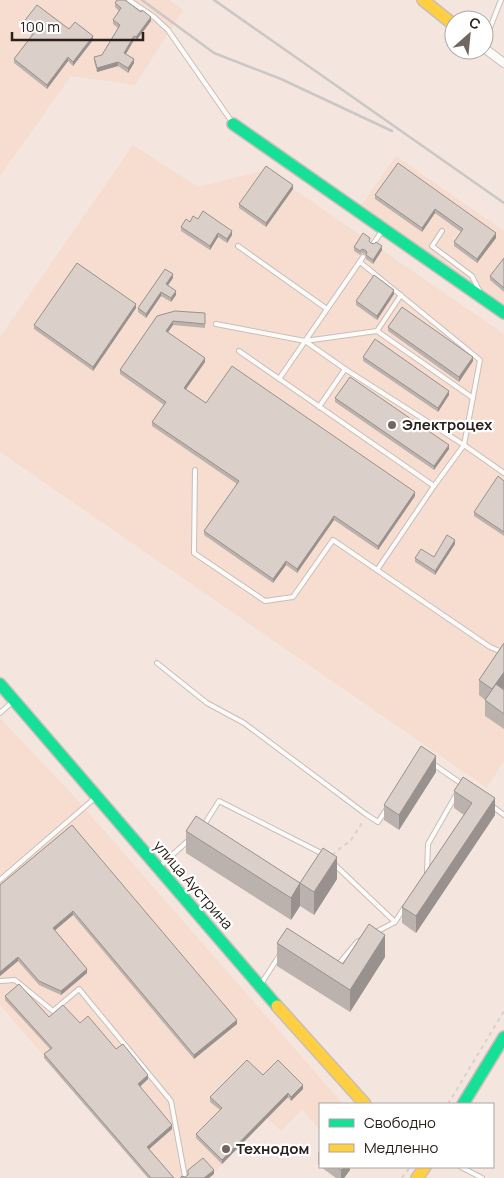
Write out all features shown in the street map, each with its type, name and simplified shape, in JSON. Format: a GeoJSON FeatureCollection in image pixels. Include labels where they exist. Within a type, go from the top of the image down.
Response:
{"type":"FeatureCollection","features":[{"type":"Feature","properties":{"kind":"street"},"geometry":{"type":"LineString","coordinates":[[422,0],[444,17]]}},
{"type":"Feature","properties":{"kind":"street"},"geometry":{"type":"LineString","coordinates":[[233,124],[504,313]]}},
{"type":"Feature","properties":{"kind":"street","name":"улица Аустрина"},"geometry":{"type":"LineString","coordinates":[[0,684],[260,986],[364,1103]]}},
{"type":"Feature","properties":{"kind":"street"},"geometry":{"type":"LineString","coordinates":[[464,1103],[497,1053],[504,1037]]}},
{"type":"Feature","properties":{"kind":"lane"},"geometry":{"type":"LineString","coordinates":[[129,0],[154,17],[168,30],[233,124]]}},
{"type":"Feature","properties":{"kind":"lane"},"geometry":{"type":"LineString","coordinates":[[494,18],[501,0]]}},
{"type":"Feature","properties":{"kind":"lane"},"geometry":{"type":"LineString","coordinates":[[373,244],[384,229]]}},
{"type":"Feature","properties":{"kind":"lane"},"geometry":{"type":"LineString","coordinates":[[442,231],[432,246],[472,276],[482,297]]}},
{"type":"Feature","properties":{"kind":"lane"},"geometry":{"type":"LineString","coordinates":[[238,246],[327,309]]}},
{"type":"Feature","properties":{"kind":"lane"},"geometry":{"type":"LineString","coordinates":[[279,379],[363,257]]}},
{"type":"Feature","properties":{"kind":"lane"},"geometry":{"type":"LineString","coordinates":[[360,262],[480,360],[464,445],[377,570]]}},
{"type":"Feature","properties":{"kind":"lane"},"geometry":{"type":"LineString","coordinates":[[377,331],[401,295]]}},
{"type":"Feature","properties":{"kind":"lane"},"geometry":{"type":"LineString","coordinates":[[216,324],[305,341],[377,331],[473,398]]}},
{"type":"Feature","properties":{"kind":"lane"},"geometry":{"type":"LineString","coordinates":[[305,341],[504,473]]}},
{"type":"Feature","properties":{"kind":"lane"},"geometry":{"type":"LineString","coordinates":[[239,351],[434,486]]}},
{"type":"Feature","properties":{"kind":"lane"},"geometry":{"type":"LineString","coordinates":[[319,407],[345,369]]}},
{"type":"Feature","properties":{"kind":"lane"},"geometry":{"type":"LineString","coordinates":[[195,470],[194,553],[265,601],[293,597],[332,540],[490,647],[502,652],[504,646]]}},
{"type":"Feature","properties":{"kind":"lane"},"geometry":{"type":"LineString","coordinates":[[157,663],[207,703],[244,723],[378,822],[389,806]]}},
{"type":"Feature","properties":{"kind":"lane"},"geometry":{"type":"LineString","coordinates":[[0,713],[14,700]]}},
{"type":"Feature","properties":{"kind":"lane"},"geometry":{"type":"LineString","coordinates":[[428,760],[469,790]]}},
{"type":"Feature","properties":{"kind":"lane"},"geometry":{"type":"LineString","coordinates":[[427,876],[428,844],[457,793]]}},
{"type":"Feature","properties":{"kind":"lane"},"geometry":{"type":"LineString","coordinates":[[0,880],[97,797]]}},
{"type":"Feature","properties":{"kind":"lane"},"geometry":{"type":"LineString","coordinates":[[203,826],[219,801],[329,858],[394,922]]}},
{"type":"Feature","properties":{"kind":"lane"},"geometry":{"type":"LineString","coordinates":[[490,805],[504,815]]}},
{"type":"Feature","properties":{"kind":"lane"},"geometry":{"type":"LineString","coordinates":[[158,868],[197,832]]}},
{"type":"Feature","properties":{"kind":"lane"},"geometry":{"type":"LineString","coordinates":[[320,862],[324,855]]}},
{"type":"Feature","properties":{"kind":"lane"},"geometry":{"type":"LineString","coordinates":[[372,934],[394,922],[405,907]]}},
{"type":"Feature","properties":{"kind":"lane"},"geometry":{"type":"LineString","coordinates":[[333,971],[357,942],[364,938]]}},
{"type":"Feature","properties":{"kind":"lane"},"geometry":{"type":"LineString","coordinates":[[260,986],[283,949]]}},
{"type":"Feature","properties":{"kind":"lane"},"geometry":{"type":"LineString","coordinates":[[0,981],[15,980],[53,1011],[79,989],[171,1101],[185,1177]]}},
{"type":"Feature","properties":{"kind":"lane"},"geometry":{"type":"LineString","coordinates":[[463,1168],[482,1178]]}},
{"type":"Feature","properties":{"kind":"path"},"geometry":{"type":"LineString","coordinates":[[329,858],[351,840],[367,815]]}},
{"type":"Feature","properties":{"kind":"path"},"geometry":{"type":"LineString","coordinates":[[449,1103],[504,1011]]}},
{"type":"Feature","properties":{"kind":"shaded area"},"geometry":{"type":"Polygon","coordinates":[[[0,0],[170,0],[183,10],[135,85],[71,76],[0,176],[0,0]]]}},
{"type":"Feature","properties":{"kind":"shaded area"},"geometry":{"type":"Polygon","coordinates":[[[133,145],[198,187],[266,170],[504,334],[504,761],[487,788],[0,452],[0,337],[133,145]]]}},
{"type":"Feature","properties":{"kind":"shaded area"},"geometry":{"type":"Polygon","coordinates":[[[396,156],[504,231],[504,308],[360,207],[396,156]]]}},
{"type":"Feature","properties":{"kind":"shaded area"},"geometry":{"type":"Polygon","coordinates":[[[0,718],[72,794],[342,1103],[319,1103],[319,1129],[302,1110],[281,1131],[267,1118],[209,1178],[148,1178],[0,1005],[0,718]]]}},
{"type":"Feature","properties":{"kind":"building"},"geometry":{"type":"Polygon","coordinates":[[[117,0],[125,0],[151,17],[136,37],[134,36],[124,53],[134,59],[128,68],[118,62],[97,68],[94,57],[102,55],[120,25],[113,20],[121,8],[115,3],[117,0]]]}},
{"type":"Feature","properties":{"kind":"building"},"geometry":{"type":"Polygon","coordinates":[[[37,5],[69,29],[75,22],[93,36],[73,62],[68,57],[47,85],[14,59],[34,33],[22,24],[37,5]]]}},
{"type":"Feature","properties":{"kind":"building"},"geometry":{"type":"Polygon","coordinates":[[[398,163],[496,233],[477,259],[454,242],[463,229],[435,209],[422,228],[375,195],[398,163]]]}},
{"type":"Feature","properties":{"kind":"building"},"geometry":{"type":"Polygon","coordinates":[[[266,166],[293,185],[266,223],[239,204],[266,166]]]}},
{"type":"Feature","properties":{"kind":"building"},"geometry":{"type":"Polygon","coordinates":[[[203,211],[232,231],[227,239],[218,233],[210,246],[181,227],[186,219],[190,222],[193,216],[198,219],[203,211]]]}},
{"type":"Feature","properties":{"kind":"building"},"geometry":{"type":"Polygon","coordinates":[[[363,233],[370,238],[369,241],[371,243],[374,244],[376,242],[382,246],[373,260],[366,255],[367,252],[365,250],[362,249],[360,251],[354,247],[363,233]]]}},
{"type":"Feature","properties":{"kind":"building"},"geometry":{"type":"Polygon","coordinates":[[[504,258],[504,288],[490,276],[504,258]]]}},
{"type":"Feature","properties":{"kind":"building"},"geometry":{"type":"Polygon","coordinates":[[[77,263],[136,304],[93,367],[34,325],[77,263]]]}},
{"type":"Feature","properties":{"kind":"building"},"geometry":{"type":"Polygon","coordinates":[[[165,269],[173,274],[166,284],[176,291],[171,298],[161,292],[146,314],[138,308],[165,269]]]}},
{"type":"Feature","properties":{"kind":"building"},"geometry":{"type":"Polygon","coordinates":[[[374,275],[394,290],[377,316],[356,301],[374,275]]]}},
{"type":"Feature","properties":{"kind":"building"},"geometry":{"type":"Polygon","coordinates":[[[402,307],[473,357],[459,377],[388,327],[402,307]]]}},
{"type":"Feature","properties":{"kind":"building"},"geometry":{"type":"Polygon","coordinates":[[[175,311],[205,313],[205,324],[173,321],[166,331],[205,358],[184,388],[206,403],[232,366],[415,492],[378,546],[334,516],[297,569],[286,561],[273,579],[204,531],[239,481],[152,422],[166,402],[120,370],[157,316],[175,311]]]}},
{"type":"Feature","properties":{"kind":"building"},"geometry":{"type":"Polygon","coordinates":[[[375,339],[449,391],[438,408],[363,357],[375,339]]]}},
{"type":"Feature","properties":{"kind":"building","name":"Электроцех"},"geometry":{"type":"Polygon","coordinates":[[[350,377],[449,445],[434,466],[335,398],[350,377]]]}},
{"type":"Feature","properties":{"kind":"building"},"geometry":{"type":"Polygon","coordinates":[[[498,476],[504,481],[504,532],[474,512],[498,476]]]}},
{"type":"Feature","properties":{"kind":"building"},"geometry":{"type":"Polygon","coordinates":[[[447,535],[455,540],[435,571],[415,558],[421,549],[434,557],[447,535]]]}},
{"type":"Feature","properties":{"kind":"building"},"geometry":{"type":"Polygon","coordinates":[[[504,643],[504,672],[492,689],[479,680],[504,643]]]}},
{"type":"Feature","properties":{"kind":"building"},"geometry":{"type":"Polygon","coordinates":[[[496,684],[504,690],[504,714],[485,700],[496,684]]]}},
{"type":"Feature","properties":{"kind":"building"},"geometry":{"type":"Polygon","coordinates":[[[421,746],[436,756],[399,815],[384,805],[421,746]]]}},
{"type":"Feature","properties":{"kind":"building"},"geometry":{"type":"Polygon","coordinates":[[[463,777],[495,798],[416,916],[402,907],[472,803],[454,791],[463,777]]]}},
{"type":"Feature","properties":{"kind":"building"},"geometry":{"type":"Polygon","coordinates":[[[196,816],[300,883],[291,898],[186,831],[196,816]]]}},
{"type":"Feature","properties":{"kind":"building"},"geometry":{"type":"Polygon","coordinates":[[[72,825],[237,1020],[194,1055],[73,911],[53,928],[87,969],[61,991],[39,981],[18,957],[0,972],[0,885],[72,825]]]}},
{"type":"Feature","properties":{"kind":"building"},"geometry":{"type":"Polygon","coordinates":[[[323,848],[337,857],[314,892],[300,883],[323,848]]]}},
{"type":"Feature","properties":{"kind":"building"},"geometry":{"type":"Polygon","coordinates":[[[369,924],[385,935],[350,990],[277,943],[287,928],[343,964],[369,924]]]}},
{"type":"Feature","properties":{"kind":"building"},"geometry":{"type":"Polygon","coordinates":[[[19,984],[49,1017],[63,1005],[80,1023],[88,1016],[116,1049],[123,1044],[148,1075],[138,1084],[172,1125],[147,1147],[174,1178],[151,1178],[44,1054],[52,1048],[5,996],[19,984]]]}},
{"type":"Feature","properties":{"kind":"building"},"geometry":{"type":"Polygon","coordinates":[[[247,1060],[263,1075],[278,1060],[303,1085],[291,1097],[288,1093],[222,1160],[196,1134],[222,1108],[210,1097],[247,1060]]]}},
{"type":"Feature","properties":{"kind":"building"},"geometry":{"type":"Polygon","coordinates":[[[203,1158],[214,1170],[204,1178],[180,1178],[188,1175],[188,1170],[203,1158]]]}},
{"type":"Feature","properties":{"kind":"railway"},"geometry":{"type":"LineString","coordinates":[[142,0],[214,53],[281,79],[392,131]]}},
{"type":"Feature","properties":{"kind":"railway"},"geometry":{"type":"LineString","coordinates":[[214,0],[504,203]]}},
{"type":"Feature","properties":{"kind":"traffic: fast"},"geometry":{"type":"LineString","coordinates":[[233,124],[504,313]]}},
{"type":"Feature","properties":{"kind":"traffic: fast"},"geometry":{"type":"LineString","coordinates":[[0,684],[277,1006]]}},
{"type":"Feature","properties":{"kind":"traffic: fast"},"geometry":{"type":"LineString","coordinates":[[464,1103],[504,1037]]}},
{"type":"Feature","properties":{"kind":"traffic: slow"},"geometry":{"type":"LineString","coordinates":[[423,0],[444,17]]}},
{"type":"Feature","properties":{"kind":"traffic: slow"},"geometry":{"type":"LineString","coordinates":[[277,1006],[364,1103]]}},
{"type":"Feature","properties":{"kind":"traffic: slow"},"geometry":{"type":"LineString","coordinates":[[417,1178],[424,1168]]}},
{"type":"Feature","properties":{"kind":"place","name":"Электроцех"},"geometry":{"type":"Point","coordinates":[392,425]}},
{"type":"Feature","properties":{"kind":"place","name":"Технодом"},"geometry":{"type":"Point","coordinates":[226,1149]}}]}
